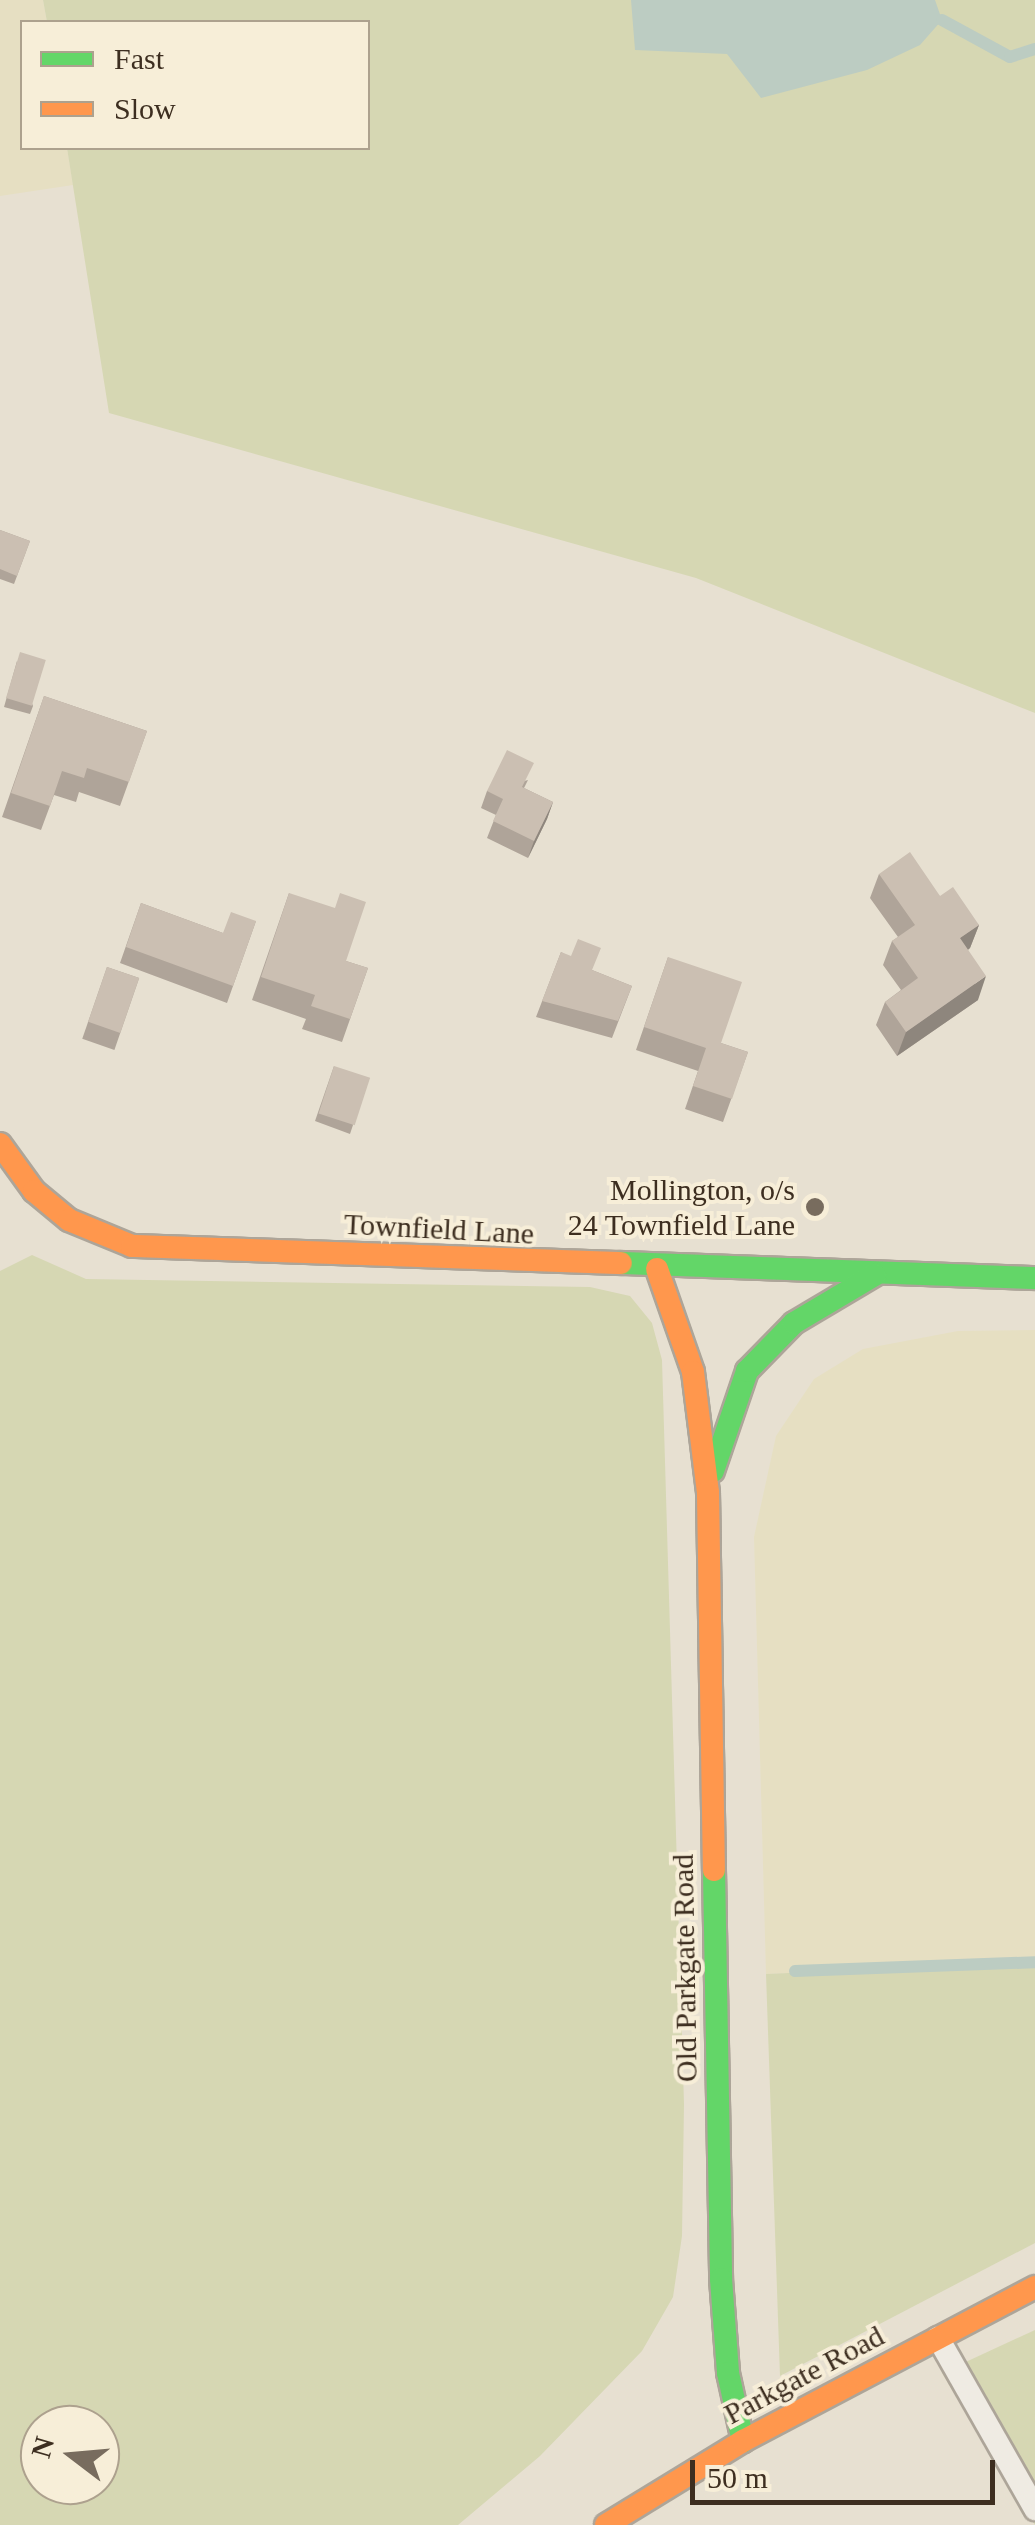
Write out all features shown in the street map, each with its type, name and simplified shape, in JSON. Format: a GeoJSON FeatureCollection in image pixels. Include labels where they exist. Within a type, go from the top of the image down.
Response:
{"type":"FeatureCollection","features":[{"type":"Feature","properties":{"kind":"street","name":"Townfield Lane"},"geometry":{"type":"LineString","coordinates":[[0,1144],[34,1191],[69,1220],[132,1246],[657,1268],[1035,1278]]}},
{"type":"Feature","properties":{"kind":"street","name":"Old Parkgate Road"},"geometry":{"type":"LineString","coordinates":[[657,1268],[693,1372],[708,1493],[721,2280],[728,2373],[743,2440]]}},
{"type":"Feature","properties":{"kind":"street","name":"Old Parkgate Road"},"geometry":{"type":"LineString","coordinates":[[708,1493],[722,1428],[747,1372],[794,1322],[875,1275]]}},
{"type":"Feature","properties":{"kind":"street","name":"Parkgate Road"},"geometry":{"type":"LineString","coordinates":[[606,2525],[743,2440],[1035,2287]]}},
{"type":"Feature","properties":{"kind":"lane"},"geometry":{"type":"LineString","coordinates":[[938,2338],[1035,2509]]}},
{"type":"Feature","properties":{"kind":"shaded area"},"geometry":{"type":"Polygon","coordinates":[[[0,0],[43,0],[47,20],[20,20],[20,150],[67,150],[73,185],[0,196],[0,0]]]}},
{"type":"Feature","properties":{"kind":"shaded area"},"geometry":{"type":"Polygon","coordinates":[[[631,0],[935,0],[942,20],[920,45],[867,70],[761,98],[727,54],[635,50],[631,0]]]}},
{"type":"Feature","properties":{"kind":"shaded area"},"geometry":{"type":"Polygon","coordinates":[[[1035,1330],[1035,1962],[766,1974],[754,1537],[776,1436],[814,1379],[863,1349],[958,1331],[1035,1330]]]}},
{"type":"Feature","properties":{"kind":"green space"},"geometry":{"type":"Polygon","coordinates":[[[43,0],[1035,0],[1035,713],[696,578],[109,413],[67,150],[370,150],[370,20],[47,20],[43,0]]]}},
{"type":"Feature","properties":{"kind":"green space"},"geometry":{"type":"Polygon","coordinates":[[[32,1255],[86,1279],[590,1287],[630,1296],[652,1323],[662,1360],[684,2104],[682,2236],[673,2297],[642,2351],[540,2456],[458,2525],[0,2525],[0,1271],[32,1255]]]}},
{"type":"Feature","properties":{"kind":"green space"},"geometry":{"type":"Polygon","coordinates":[[[1035,1962],[1035,2243],[780,2376],[766,1974],[1035,1962]]]}},
{"type":"Feature","properties":{"kind":"green space"},"geometry":{"type":"Polygon","coordinates":[[[1035,2330],[1035,2525],[942,2373],[1035,2330]]]}},
{"type":"Feature","properties":{"kind":"building"},"geometry":{"type":"Polygon","coordinates":[[[0,530],[30,541],[17,576],[0,569],[0,530]]]}},
{"type":"Feature","properties":{"kind":"building"},"geometry":{"type":"Polygon","coordinates":[[[20,652],[46,660],[32,706],[6,698],[20,652]]]}},
{"type":"Feature","properties":{"kind":"building"},"geometry":{"type":"Polygon","coordinates":[[[44,696],[147,731],[129,782],[87,768],[84,778],[62,771],[50,806],[11,793],[44,696]]]}},
{"type":"Feature","properties":{"kind":"building"},"geometry":{"type":"Polygon","coordinates":[[[507,750],[534,763],[522,787],[553,802],[534,841],[493,821],[503,799],[487,791],[507,750]]]}},
{"type":"Feature","properties":{"kind":"building"},"geometry":{"type":"Polygon","coordinates":[[[910,852],[940,896],[953,887],[979,925],[960,938],[986,976],[906,1032],[885,1002],[918,978],[892,941],[915,925],[879,874],[910,852]]]}},
{"type":"Feature","properties":{"kind":"building"},"geometry":{"type":"Polygon","coordinates":[[[289,893],[335,908],[340,893],[366,902],[346,961],[368,968],[350,1019],[311,1006],[315,995],[261,977],[289,893]]]}},
{"type":"Feature","properties":{"kind":"building"},"geometry":{"type":"Polygon","coordinates":[[[141,903],[223,933],[231,912],[256,921],[233,986],[126,947],[141,903]]]}},
{"type":"Feature","properties":{"kind":"building"},"geometry":{"type":"Polygon","coordinates":[[[578,939],[601,948],[592,970],[632,986],[618,1021],[542,1001],[561,952],[571,956],[578,939]]]}},
{"type":"Feature","properties":{"kind":"building"},"geometry":{"type":"Polygon","coordinates":[[[668,957],[742,982],[721,1043],[748,1052],[732,1099],[693,1086],[706,1048],[644,1027],[668,957]]]}},
{"type":"Feature","properties":{"kind":"building"},"geometry":{"type":"Polygon","coordinates":[[[107,967],[139,978],[120,1033],[88,1022],[107,967]]]}},
{"type":"Feature","properties":{"kind":"building"},"geometry":{"type":"Polygon","coordinates":[[[334,1066],[370,1078],[355,1125],[319,1114],[334,1066]]]}},
{"type":"Feature","properties":{"kind":"waterway"},"geometry":{"type":"LineString","coordinates":[[942,20],[1010,57],[1035,49]]}},
{"type":"Feature","properties":{"kind":"waterway"},"geometry":{"type":"LineString","coordinates":[[795,1971],[1035,1962]]}},
{"type":"Feature","properties":{"kind":"traffic: fast"},"geometry":{"type":"LineString","coordinates":[[621,1263],[1035,1278]]}},
{"type":"Feature","properties":{"kind":"traffic: fast"},"geometry":{"type":"LineString","coordinates":[[713,1471],[747,1371],[794,1323],[875,1275]]}},
{"type":"Feature","properties":{"kind":"traffic: fast"},"geometry":{"type":"LineString","coordinates":[[714,1870],[721,2279],[728,2373],[743,2441]]}},
{"type":"Feature","properties":{"kind":"traffic: slow"},"geometry":{"type":"LineString","coordinates":[[0,1144],[34,1191],[69,1220],[132,1246],[621,1263]]}},
{"type":"Feature","properties":{"kind":"traffic: slow"},"geometry":{"type":"LineString","coordinates":[[657,1269],[693,1372],[708,1493],[714,1870]]}},
{"type":"Feature","properties":{"kind":"traffic: slow"},"geometry":{"type":"LineString","coordinates":[[606,2525],[743,2441],[1035,2287]]}},
{"type":"Feature","properties":{"kind":"place","name":"Mollington, o/s 24 Townfield Lane"},"geometry":{"type":"Point","coordinates":[815,1207]}}]}
